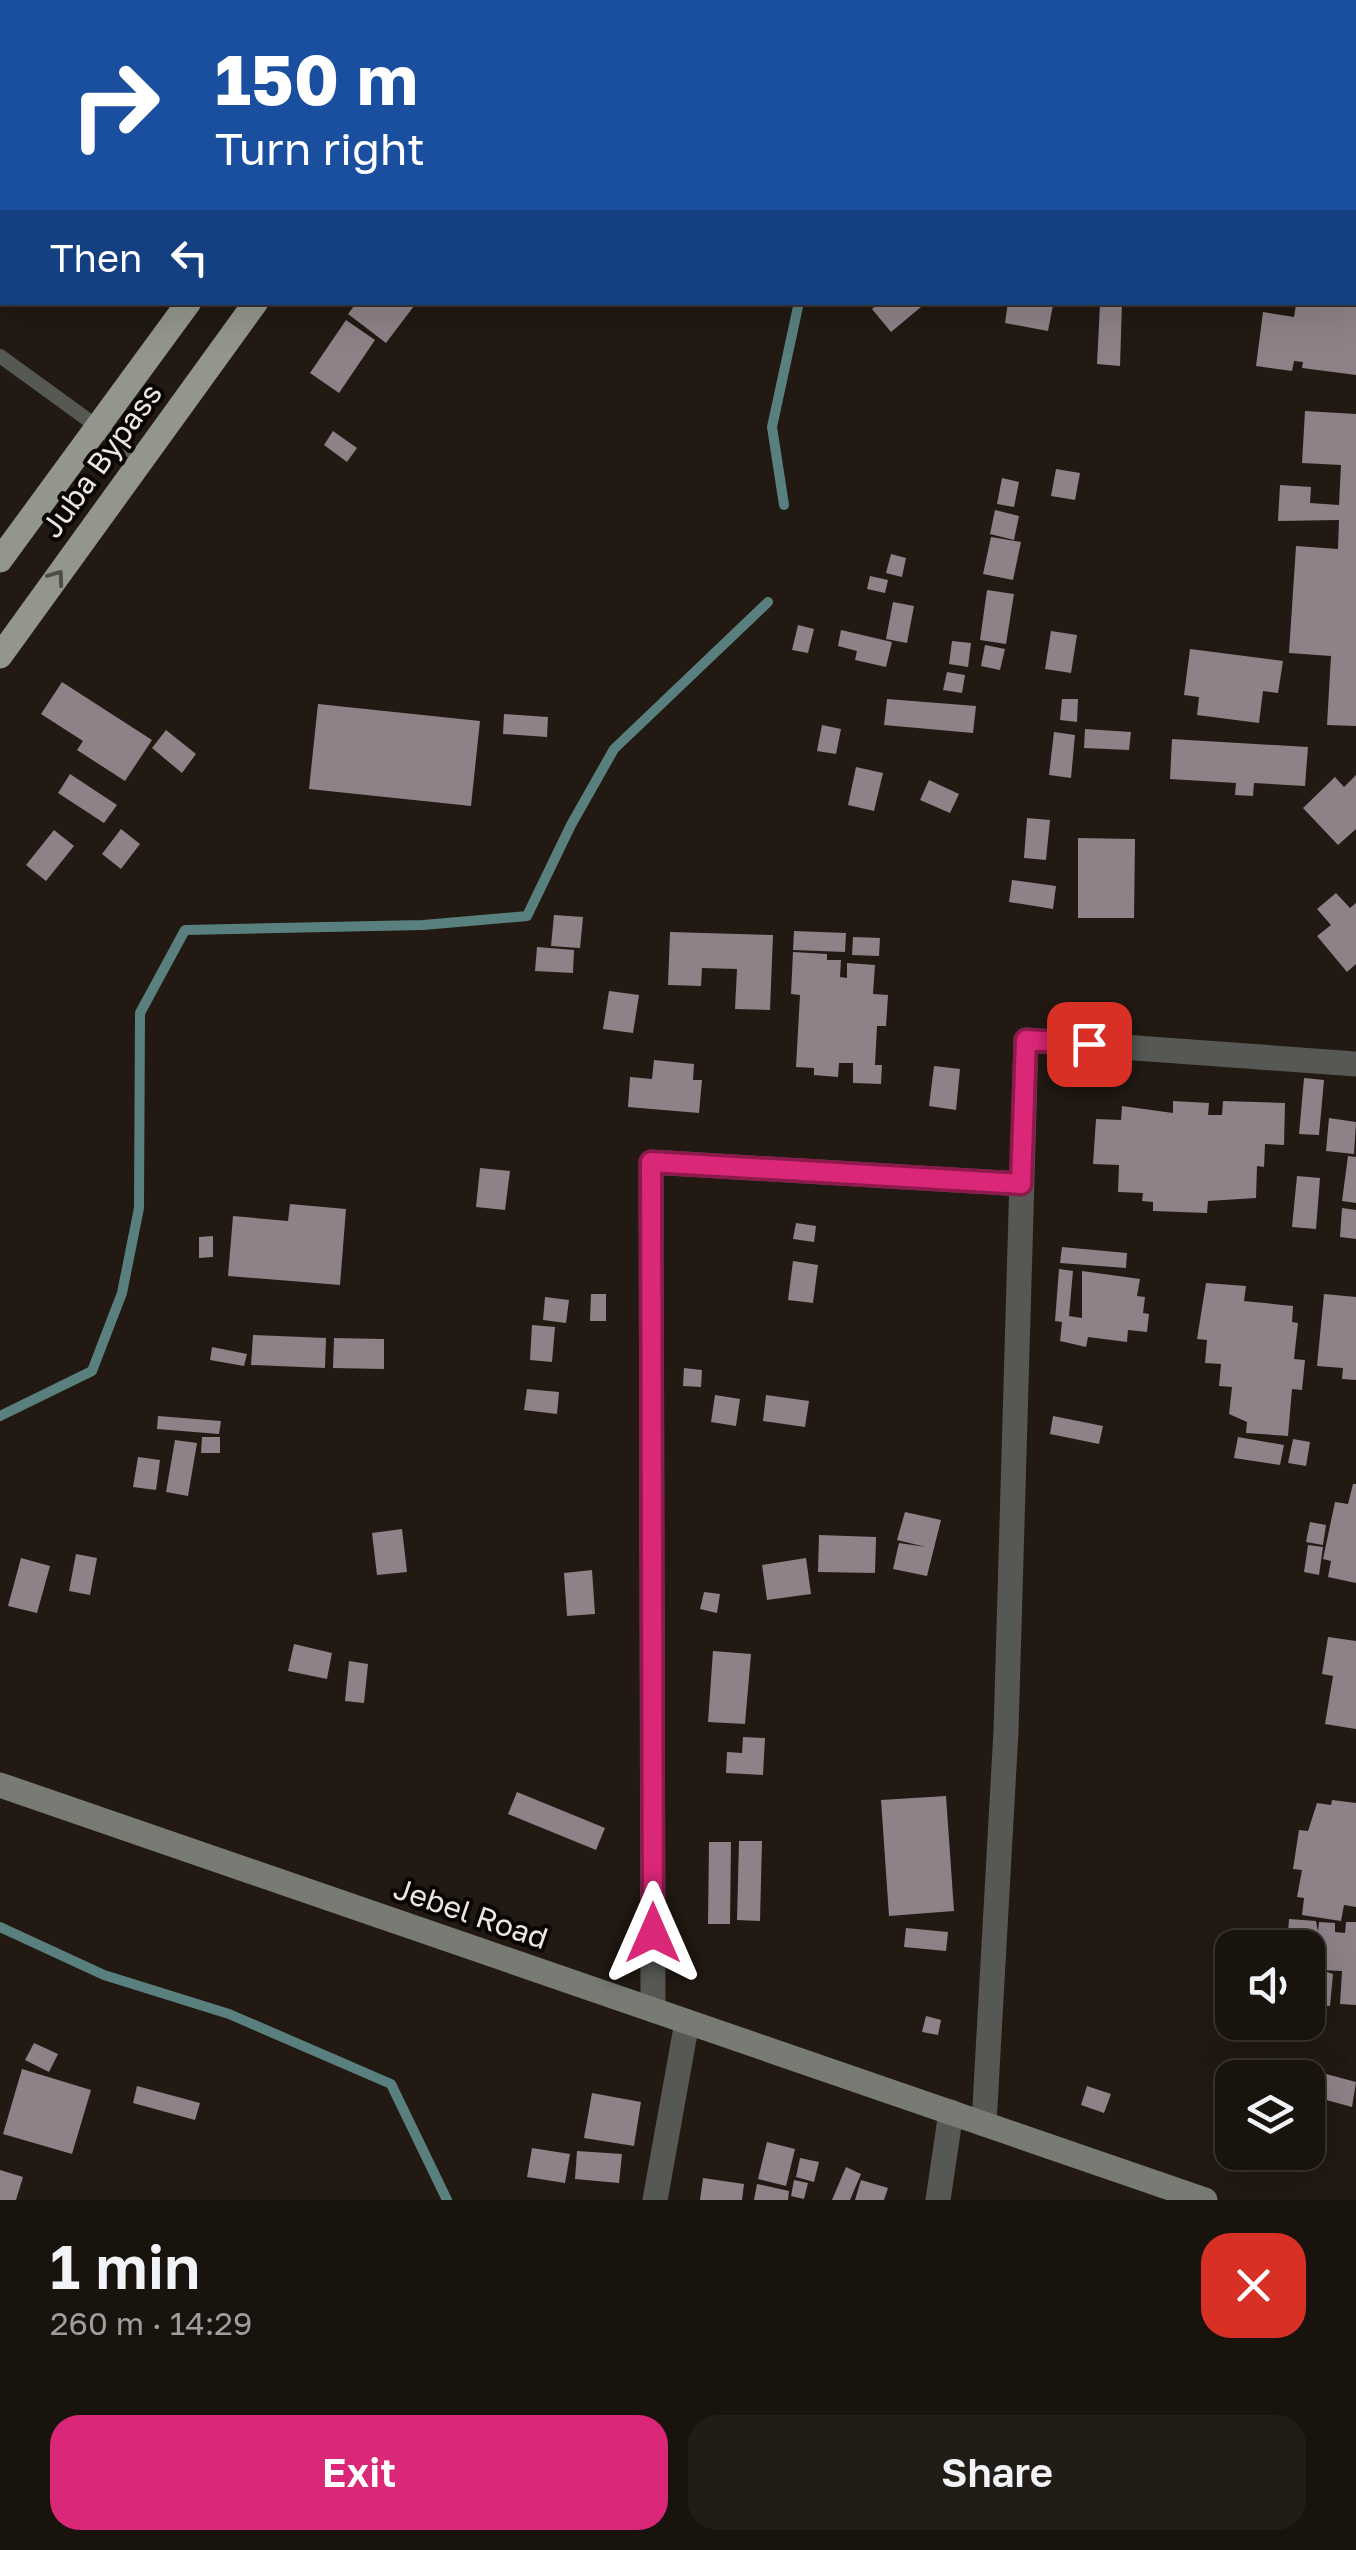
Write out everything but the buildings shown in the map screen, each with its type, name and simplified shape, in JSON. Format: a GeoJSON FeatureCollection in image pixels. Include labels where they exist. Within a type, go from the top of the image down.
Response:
{"type":"FeatureCollection","features":[{"type":"Feature","properties":{"kind":"main road","name":"Juba Bypass"},"geometry":{"type":"LineString","coordinates":[[0,560],[186,305]]}},
{"type":"Feature","properties":{"kind":"main road","name":"Juba Bypass"},"geometry":{"type":"LineString","coordinates":[[0,656],[254,305]]}},
{"type":"Feature","properties":{"kind":"main road","name":"Jebel Road"},"geometry":{"type":"LineString","coordinates":[[0,1784],[1191,2198]]}},
{"type":"Feature","properties":{"kind":"street"},"geometry":{"type":"LineString","coordinates":[[984,2124],[1006,1731],[1026,1040],[1356,1064]]}},
{"type":"Feature","properties":{"kind":"street"},"geometry":{"type":"LineString","coordinates":[[653,2010],[651,1162],[1021,1184]]}},
{"type":"Feature","properties":{"kind":"street"},"geometry":{"type":"LineString","coordinates":[[655,2200],[687,2022]]}},
{"type":"Feature","properties":{"kind":"street"},"geometry":{"type":"LineString","coordinates":[[938,2200],[951,2112]]}},
{"type":"Feature","properties":{"kind":"lane"},"geometry":{"type":"LineString","coordinates":[[0,356],[142,459]]}},
{"type":"Feature","properties":{"kind":"waterway"},"geometry":{"type":"LineString","coordinates":[[784,505],[772,427],[798,305]]}},
{"type":"Feature","properties":{"kind":"waterway"},"geometry":{"type":"LineString","coordinates":[[0,1416],[92,1371],[122,1293],[139,1208],[140,1013],[185,930],[423,925],[527,916],[571,825],[614,749],[768,602]]}},
{"type":"Feature","properties":{"kind":"waterway"},"geometry":{"type":"LineString","coordinates":[[0,1927],[104,1975],[229,2014],[391,2084],[447,2200]]}},
{"type":"Feature","properties":{"kind":"route"},"geometry":{"type":"LineString","coordinates":[[653,1933],[651,1162],[1021,1184],[1026,1040],[1089,1044]]}}]}
